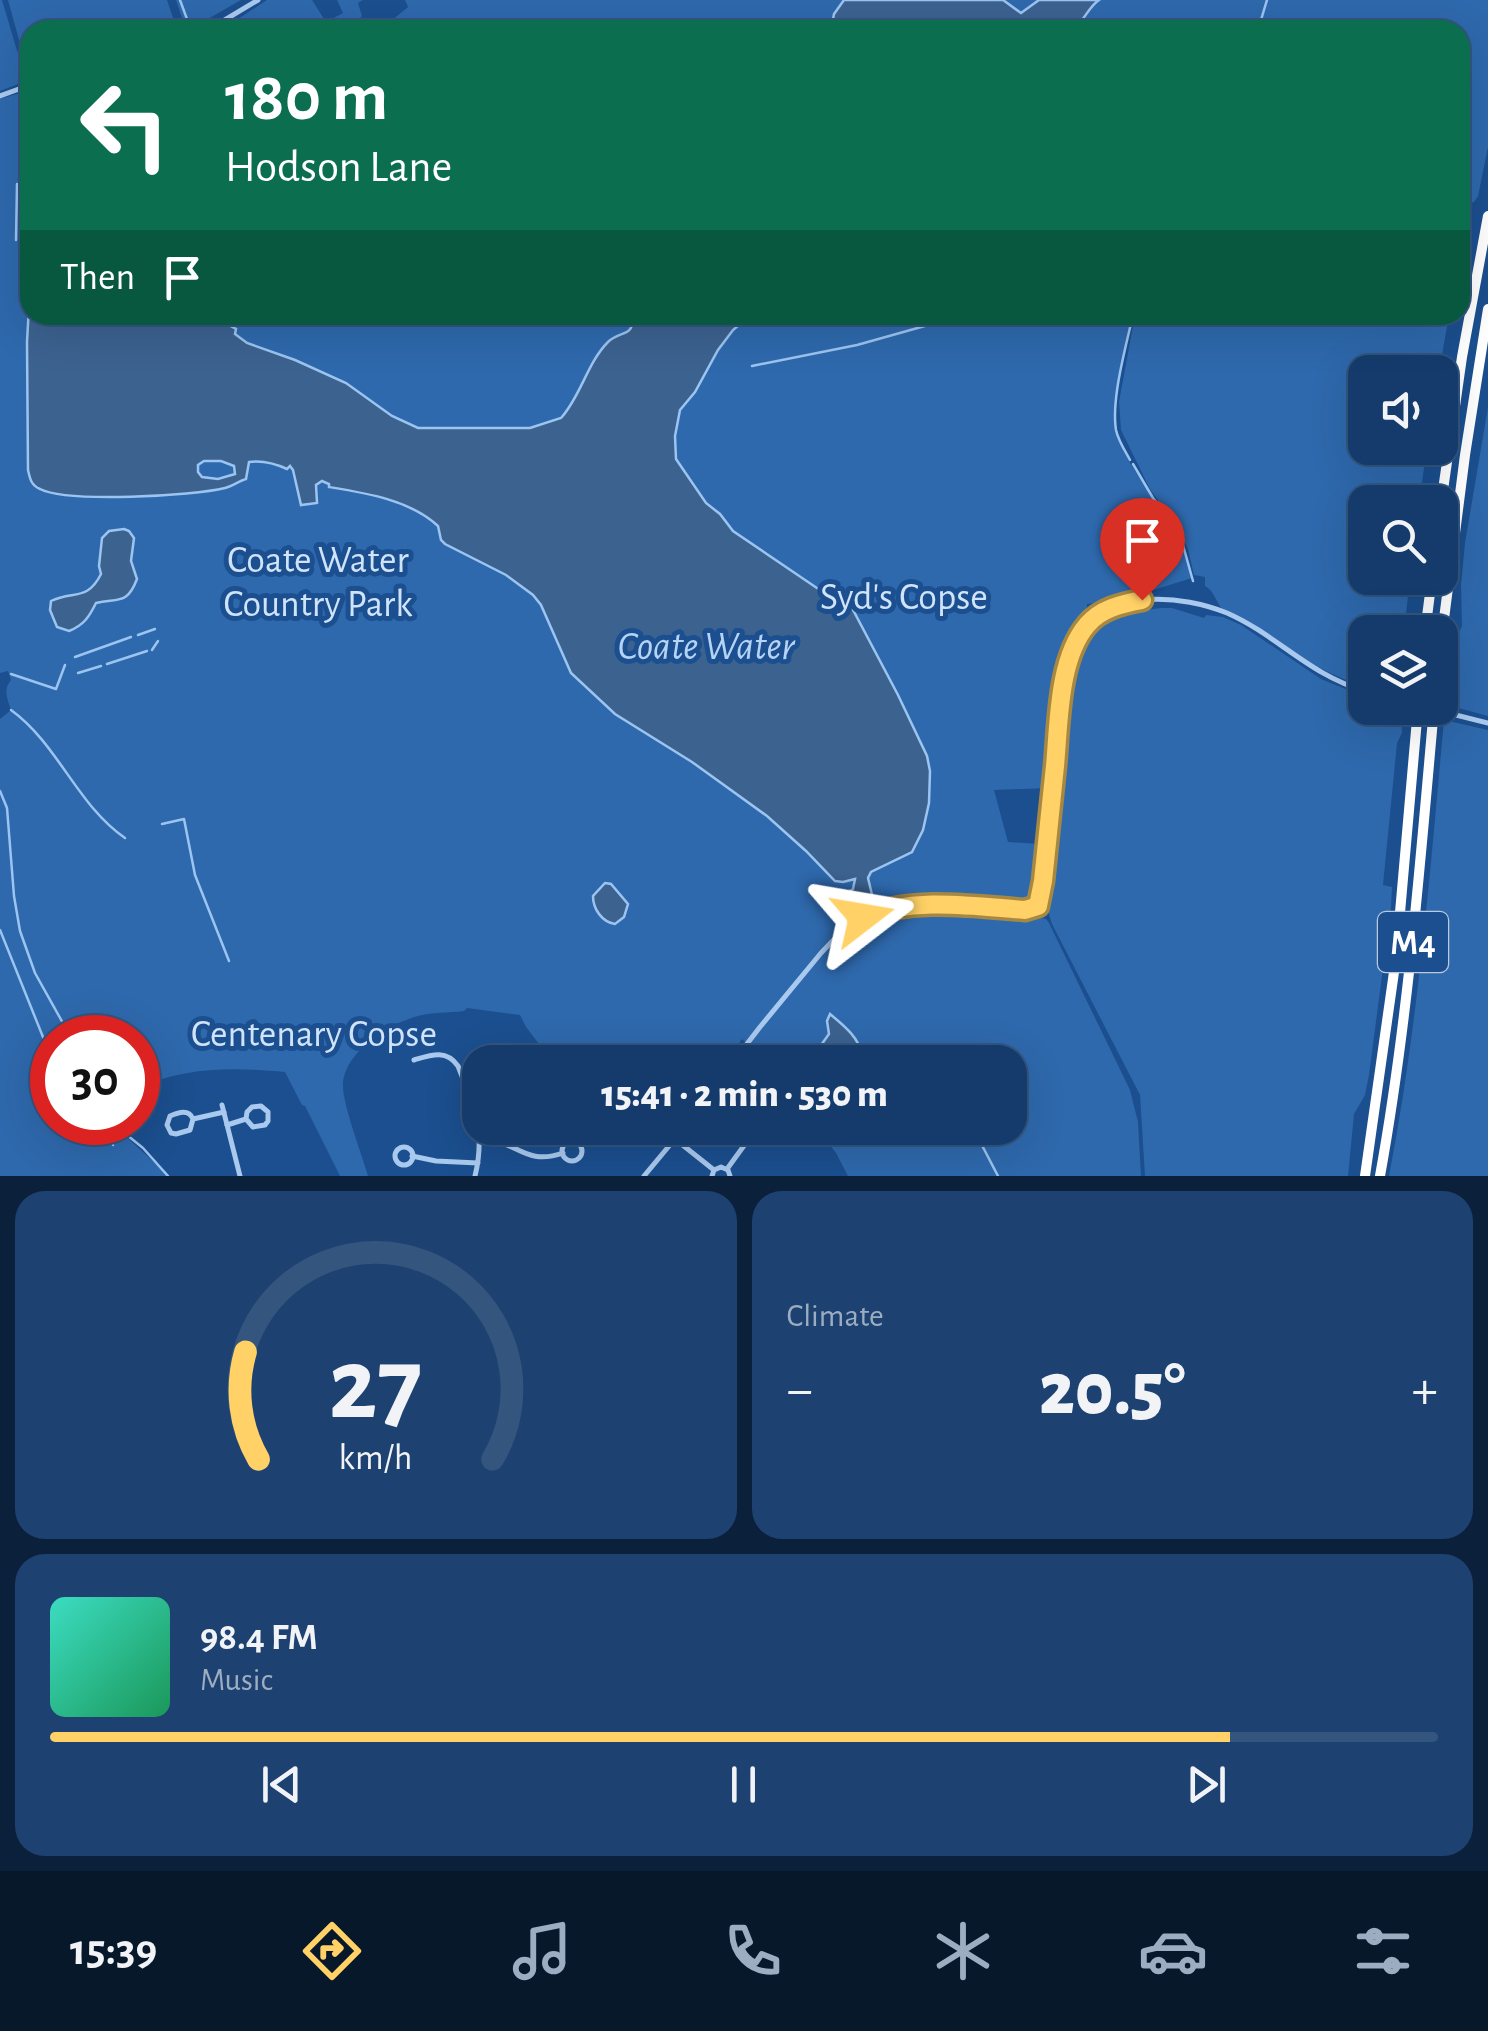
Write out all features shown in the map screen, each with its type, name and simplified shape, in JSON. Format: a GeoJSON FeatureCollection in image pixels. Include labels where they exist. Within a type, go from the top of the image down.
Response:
{"type":"FeatureCollection","features":[{"type":"Feature","properties":{"kind":"highway"},"geometry":{"type":"LineString","coordinates":[[1470,314],[1488,216]]}},
{"type":"Feature","properties":{"kind":"highway"},"geometry":{"type":"LineString","coordinates":[[1444,615],[1488,309]]}},
{"type":"Feature","properties":{"kind":"highway"},"geometry":{"type":"LineString","coordinates":[[1444,485],[1468,325]]}},
{"type":"Feature","properties":{"kind":"highway","name":"M4"},"geometry":{"type":"LineString","coordinates":[[1365,1176],[1391,998],[1416,725]]}},
{"type":"Feature","properties":{"kind":"highway","name":"M4"},"geometry":{"type":"LineString","coordinates":[[1380,1176],[1411,962],[1430,725]]}},
{"type":"Feature","properties":{"kind":"street"},"geometry":{"type":"LineString","coordinates":[[225,20],[258,0]]}},
{"type":"Feature","properties":{"kind":"street"},"geometry":{"type":"LineString","coordinates":[[747,1045],[821,953],[844,929],[863,917],[915,905],[1025,910],[1038,906],[1066,672],[1078,636],[1096,616],[1142,600],[1200,604],[1240,620],[1332,679],[1348,685]]}},
{"type":"Feature","properties":{"kind":"street"},"geometry":{"type":"LineString","coordinates":[[1458,715],[1488,723]]}},
{"type":"Feature","properties":{"kind":"street"},"geometry":{"type":"LineString","coordinates":[[414,1060],[444,1054],[455,1061],[462,1079]]}},
{"type":"Feature","properties":{"kind":"street"},"geometry":{"type":"LineString","coordinates":[[422,1058],[424,1066]]}},
{"type":"Feature","properties":{"kind":"street"},"geometry":{"type":"LineString","coordinates":[[263,1107],[268,1112],[268,1122],[262,1126],[254,1127],[246,1119],[252,1108],[263,1107]]}},
{"type":"Feature","properties":{"kind":"street"},"geometry":{"type":"LineString","coordinates":[[194,1120],[184,1112],[171,1115],[166,1123],[176,1134],[190,1130],[194,1120],[223,1109],[240,1176]]}},
{"type":"Feature","properties":{"kind":"street"},"geometry":{"type":"LineString","coordinates":[[227,1125],[246,1119]]}},
{"type":"Feature","properties":{"kind":"street"},"geometry":{"type":"LineString","coordinates":[[476,1176],[480,1145]]}},
{"type":"Feature","properties":{"kind":"street"},"geometry":{"type":"LineString","coordinates":[[508,1145],[535,1158],[563,1153]]}},
{"type":"Feature","properties":{"kind":"street"},"geometry":{"type":"LineString","coordinates":[[644,1176],[670,1145]]}},
{"type":"Feature","properties":{"kind":"street"},"geometry":{"type":"LineString","coordinates":[[682,1145],[713,1173],[722,1166],[728,1172],[746,1145]]}},
{"type":"Feature","properties":{"kind":"street"},"geometry":{"type":"LineString","coordinates":[[412,1156],[478,1163]]}},
{"type":"Feature","properties":{"kind":"green space"},"geometry":{"type":"Polygon","coordinates":[[[2,0],[20,61],[20,83],[0,91],[2,0]]]}},
{"type":"Feature","properties":{"kind":"green space"},"geometry":{"type":"Polygon","coordinates":[[[8,0],[167,0],[174,20],[20,20],[20,44],[8,0]]]}},
{"type":"Feature","properties":{"kind":"green space"},"geometry":{"type":"Polygon","coordinates":[[[176,0],[241,0],[206,20],[183,20],[176,0]]]}},
{"type":"Feature","properties":{"kind":"green space"},"geometry":{"type":"Polygon","coordinates":[[[267,0],[312,0],[325,20],[236,20],[267,0]]]}},
{"type":"Feature","properties":{"kind":"green space"},"geometry":{"type":"Polygon","coordinates":[[[337,0],[363,0],[358,3],[362,16],[330,20],[343,13],[337,0]]]}},
{"type":"Feature","properties":{"kind":"green space"},"geometry":{"type":"Polygon","coordinates":[[[405,0],[1488,0],[1488,147],[1478,196],[1470,203],[1470,20],[392,20],[408,7],[405,0]]]}},
{"type":"Feature","properties":{"kind":"green space"},"geometry":{"type":"Polygon","coordinates":[[[20,93],[20,325],[1131,325],[1117,388],[1116,430],[1132,465],[1173,523],[1150,489],[1121,430],[1119,402],[1133,325],[1447,325],[1442,355],[1348,355],[1348,465],[1424,465],[1422,485],[1348,485],[1348,595],[1408,595],[1406,615],[1348,615],[1348,681],[1309,662],[1222,609],[1205,586],[1205,577],[1194,575],[1179,531],[1192,578],[1121,600],[1087,604],[1087,616],[1063,663],[1048,788],[994,790],[1008,842],[1040,844],[1043,851],[1033,916],[1049,923],[1130,1090],[1138,1122],[1141,1176],[848,1176],[830,1145],[1027,1145],[1027,1045],[748,1045],[742,1039],[738,1045],[540,1045],[520,1015],[467,1008],[418,1016],[394,1026],[369,1042],[350,1062],[344,1095],[368,1176],[340,1176],[285,1072],[210,1070],[160,1080],[160,1015],[30,1015],[30,1145],[135,1145],[169,1176],[0,1176],[0,719],[11,710],[6,691],[11,680],[8,671],[0,673],[0,99],[20,93]]]}},
{"type":"Feature","properties":{"kind":"green space"},"geometry":{"type":"Polygon","coordinates":[[[1488,407],[1488,716],[1458,708],[1458,634],[1462,626],[1465,543],[1488,407]]]}},
{"type":"Feature","properties":{"kind":"green space"},"geometry":{"type":"Polygon","coordinates":[[[1172,608],[1204,618],[1223,617],[1321,679],[1348,690],[1348,725],[1402,725],[1383,885],[1392,887],[1391,907],[1369,1075],[1365,1095],[1354,1114],[1348,1176],[1145,1176],[1140,1095],[1047,908],[1070,684],[1078,643],[1086,630],[1106,615],[1172,608]]]}},
{"type":"Feature","properties":{"kind":"green space"},"geometry":{"type":"Polygon","coordinates":[[[1458,723],[1488,730],[1488,1176],[1389,1176],[1428,892],[1444,725],[1458,723]]]}},
{"type":"Feature","properties":{"kind":"water"},"geometry":{"type":"Polygon","coordinates":[[[844,0],[1003,0],[1021,13],[1039,0],[1099,0],[1081,20],[833,20],[844,0]]]}},
{"type":"Feature","properties":{"kind":"water","name":"Coate Water"},"geometry":{"type":"Polygon","coordinates":[[[28,325],[229,325],[247,343],[346,383],[392,416],[418,428],[530,428],[561,418],[601,350],[631,325],[739,325],[680,410],[676,459],[706,503],[733,531],[852,608],[927,756],[929,803],[923,830],[912,852],[871,872],[868,878],[874,903],[849,903],[845,894],[853,889],[855,879],[835,881],[767,816],[692,762],[615,714],[571,673],[533,595],[506,575],[445,544],[438,526],[401,504],[329,487],[322,481],[316,485],[317,503],[301,505],[290,466],[287,469],[259,461],[249,462],[246,479],[228,487],[160,496],[54,493],[37,487],[28,470],[28,325]],[[204,461],[198,465],[198,472],[202,477],[218,479],[235,474],[234,466],[204,461]]]}},
{"type":"Feature","properties":{"kind":"water"},"geometry":{"type":"Polygon","coordinates":[[[124,529],[134,538],[131,561],[137,579],[130,593],[121,599],[96,603],[86,620],[74,629],[57,627],[51,601],[85,592],[96,583],[101,574],[102,538],[109,531],[124,529]]]}},
{"type":"Feature","properties":{"kind":"water"},"geometry":{"type":"Polygon","coordinates":[[[605,883],[611,884],[628,904],[624,917],[615,924],[602,918],[593,901],[605,883]]]}},
{"type":"Feature","properties":{"kind":"water"},"geometry":{"type":"Polygon","coordinates":[[[830,1014],[858,1045],[821,1045],[829,1034],[830,1014]]]}},
{"type":"Feature","properties":{"kind":"waterway"},"geometry":{"type":"LineString","coordinates":[[180,0],[187,20]]}},
{"type":"Feature","properties":{"kind":"waterway"},"geometry":{"type":"LineString","coordinates":[[1261,20],[1267,0]]}},
{"type":"Feature","properties":{"kind":"waterway"},"geometry":{"type":"LineString","coordinates":[[16,240],[17,184]]}},
{"type":"Feature","properties":{"kind":"waterway"},"geometry":{"type":"LineString","coordinates":[[752,366],[857,345],[928,325]]}},
{"type":"Feature","properties":{"kind":"waterway"},"geometry":{"type":"LineString","coordinates":[[1130,460],[1117,434],[1115,417],[1131,325]]}},
{"type":"Feature","properties":{"kind":"waterway"},"geometry":{"type":"LineString","coordinates":[[1133,464],[1179,531],[1193,581]]}},
{"type":"Feature","properties":{"kind":"waterway"},"geometry":{"type":"LineString","coordinates":[[138,635],[155,629]]}},
{"type":"Feature","properties":{"kind":"waterway"},"geometry":{"type":"LineString","coordinates":[[75,657],[131,637]]}},
{"type":"Feature","properties":{"kind":"waterway"},"geometry":{"type":"LineString","coordinates":[[152,650],[158,641]]}},
{"type":"Feature","properties":{"kind":"waterway"},"geometry":{"type":"LineString","coordinates":[[107,664],[147,651]]}},
{"type":"Feature","properties":{"kind":"waterway"},"geometry":{"type":"LineString","coordinates":[[11,674],[56,689],[65,665]]}},
{"type":"Feature","properties":{"kind":"waterway"},"geometry":{"type":"LineString","coordinates":[[78,673],[101,666]]}},
{"type":"Feature","properties":{"kind":"waterway"},"geometry":{"type":"LineString","coordinates":[[11,710],[42,740],[94,809],[125,838]]}},
{"type":"Feature","properties":{"kind":"waterway"},"geometry":{"type":"LineString","coordinates":[[0,791],[7,808],[20,931],[35,973],[58,1015]]}},
{"type":"Feature","properties":{"kind":"waterway"},"geometry":{"type":"LineString","coordinates":[[162,824],[184,819],[195,875],[229,961]]}},
{"type":"Feature","properties":{"kind":"waterway"},"geometry":{"type":"LineString","coordinates":[[0,930],[34,1015]]}},
{"type":"Feature","properties":{"kind":"waterway"},"geometry":{"type":"LineString","coordinates":[[139,1145],[168,1176]]}},
{"type":"Feature","properties":{"kind":"waterway"},"geometry":{"type":"LineString","coordinates":[[982,1145],[998,1176]]}},
{"type":"Feature","properties":{"kind":"route"},"geometry":{"type":"LineString","coordinates":[[863,917],[915,905],[1025,910],[1038,906],[1070,656],[1078,636],[1096,616],[1142,600]]}},
{"type":"Feature","properties":{"kind":"park label","name":"Coate Water Country Park"},"geometry":{"type":"Point","coordinates":[318,581]}},
{"type":"Feature","properties":{"kind":"park label","name":"Syd's Copse"},"geometry":{"type":"Point","coordinates":[904,596]}},
{"type":"Feature","properties":{"kind":"park label","name":"Centenary Copse"},"geometry":{"type":"Point","coordinates":[314,1033]}}]}
